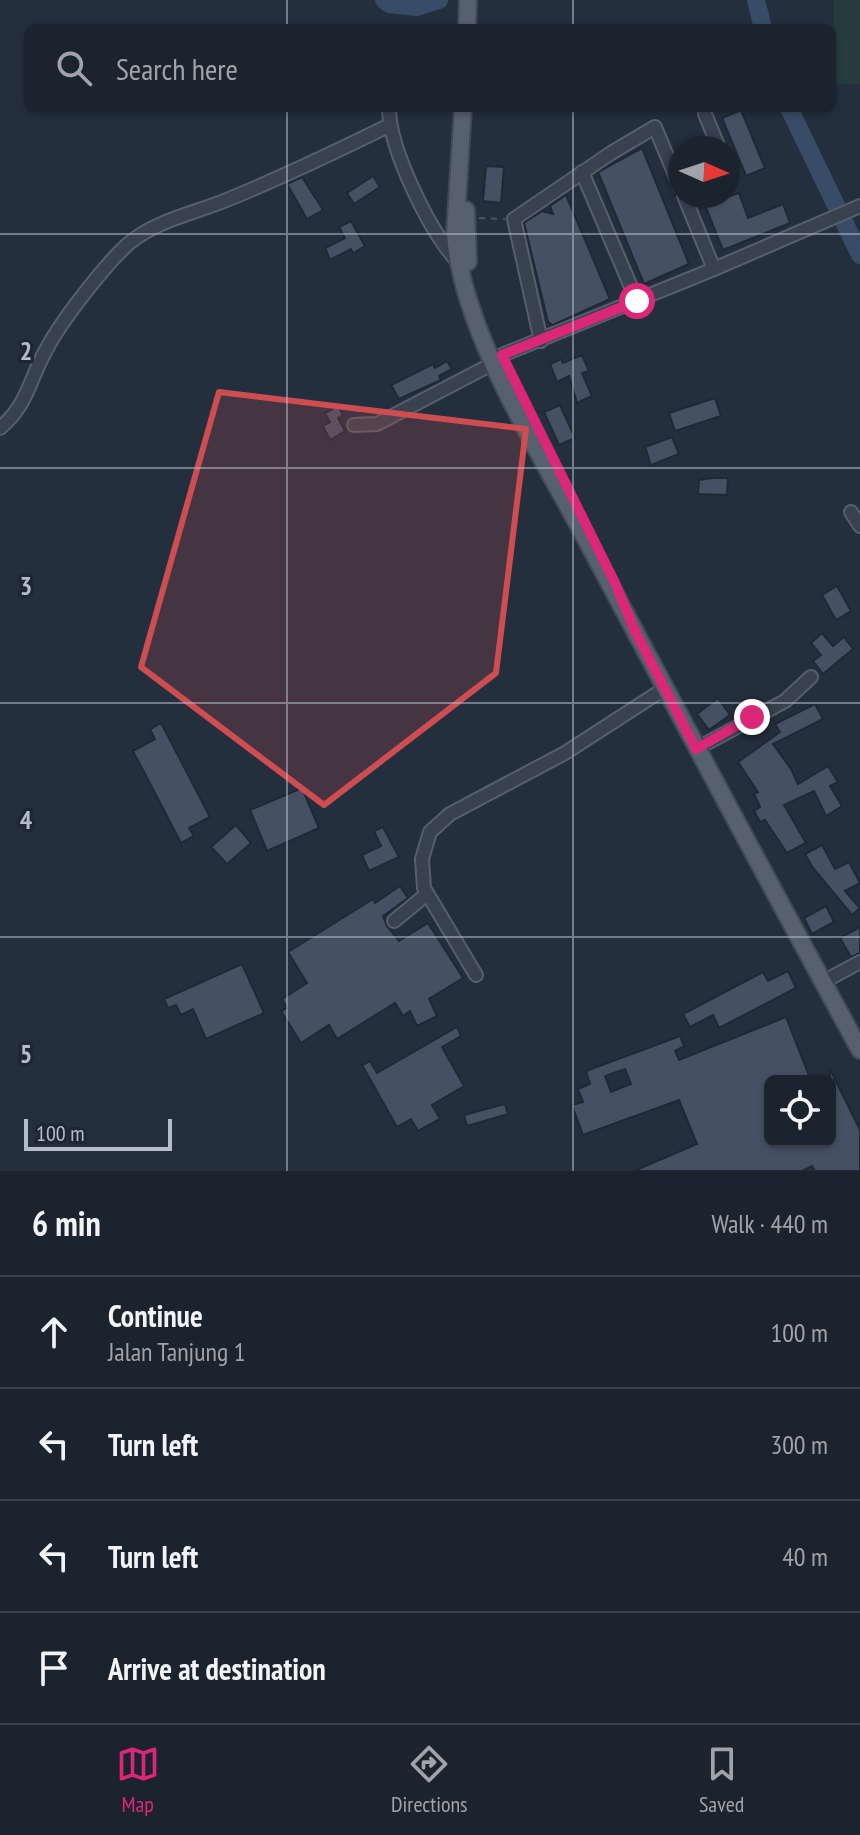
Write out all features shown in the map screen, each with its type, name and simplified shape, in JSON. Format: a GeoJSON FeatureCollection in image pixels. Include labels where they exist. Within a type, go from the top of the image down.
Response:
{"type":"FeatureCollection","features":[{"type":"Feature","properties":{"kind":"main road"},"geometry":{"type":"LineString","coordinates":[[464,112],[467,251],[473,285],[508,391],[696,749],[860,1050]]}},
{"type":"Feature","properties":{"kind":"main road"},"geometry":{"type":"LineString","coordinates":[[464,112],[455,234],[464,288],[483,337],[498,359],[609,571],[635,631]]}},
{"type":"Feature","properties":{"kind":"street"},"geometry":{"type":"LineString","coordinates":[[389,112],[390,125],[401,158],[429,219],[445,248],[458,262]]}},
{"type":"Feature","properties":{"kind":"street"},"geometry":{"type":"LineString","coordinates":[[705,114],[714,136]]}},
{"type":"Feature","properties":{"kind":"street"},"geometry":{"type":"LineString","coordinates":[[0,428],[25,401],[50,342],[129,244],[159,225],[253,189],[390,125]]}},
{"type":"Feature","properties":{"kind":"street"},"geometry":{"type":"LineString","coordinates":[[541,341],[514,219],[655,127],[668,158]]}},
{"type":"Feature","properties":{"kind":"street"},"geometry":{"type":"LineString","coordinates":[[582,172],[637,301]]}},
{"type":"Feature","properties":{"kind":"street"},"geometry":{"type":"LineString","coordinates":[[689,208],[714,269]]}},
{"type":"Feature","properties":{"kind":"street"},"geometry":{"type":"LineString","coordinates":[[354,425],[377,424],[498,359],[855,208]]}},
{"type":"Feature","properties":{"kind":"street"},"geometry":{"type":"LineString","coordinates":[[851,512],[860,526]]}},
{"type":"Feature","properties":{"kind":"street"},"geometry":{"type":"LineString","coordinates":[[696,749],[785,701],[811,677]]}},
{"type":"Feature","properties":{"kind":"street"},"geometry":{"type":"LineString","coordinates":[[476,975],[427,894],[422,880],[422,859],[430,832],[458,809],[565,753],[664,689]]}},
{"type":"Feature","properties":{"kind":"street"},"geometry":{"type":"LineString","coordinates":[[394,921],[427,894]]}},
{"type":"Feature","properties":{"kind":"street"},"geometry":{"type":"LineString","coordinates":[[823,982],[860,962]]}},
{"type":"Feature","properties":{"kind":"path"},"geometry":{"type":"LineString","coordinates":[[466,218],[514,219]]}},
{"type":"Feature","properties":{"kind":"highlighted area"},"geometry":{"type":"Polygon","coordinates":[[[219,392],[526,429],[496,673],[324,805],[141,667],[219,392]]]}},
{"type":"Feature","properties":{"kind":"green space"},"geometry":{"type":"Polygon","coordinates":[[[834,0],[860,0],[860,84],[836,84],[836,24],[833,24],[834,0]]]}},
{"type":"Feature","properties":{"kind":"building"},"geometry":{"type":"Polygon","coordinates":[[[742,112],[765,168],[746,176],[740,162],[740,136],[729,136],[722,118],[742,112]]]}},
{"type":"Feature","properties":{"kind":"building"},"geometry":{"type":"Polygon","coordinates":[[[642,148],[689,264],[644,284],[598,172],[642,148]]]}},
{"type":"Feature","properties":{"kind":"building"},"geometry":{"type":"Polygon","coordinates":[[[486,166],[504,167],[501,203],[483,201],[486,166]]]}},
{"type":"Feature","properties":{"kind":"building"},"geometry":{"type":"Polygon","coordinates":[[[373,176],[380,187],[354,204],[347,193],[373,176]]]}},
{"type":"Feature","properties":{"kind":"building"},"geometry":{"type":"Polygon","coordinates":[[[302,177],[323,210],[307,219],[287,184],[302,177]]]}},
{"type":"Feature","properties":{"kind":"building"},"geometry":{"type":"Polygon","coordinates":[[[566,195],[610,299],[553,325],[548,322],[524,223],[542,211],[553,214],[550,206],[566,195]]]}},
{"type":"Feature","properties":{"kind":"building"},"geometry":{"type":"Polygon","coordinates":[[[740,196],[748,218],[783,204],[790,223],[723,250],[706,208],[740,208],[740,196]]]}},
{"type":"Feature","properties":{"kind":"building"},"geometry":{"type":"Polygon","coordinates":[[[351,221],[365,246],[353,253],[351,249],[330,260],[325,248],[345,238],[339,227],[351,221]]]}},
{"type":"Feature","properties":{"kind":"building"},"geometry":{"type":"Polygon","coordinates":[[[582,355],[589,371],[582,373],[592,396],[577,403],[569,376],[557,382],[550,364],[561,359],[563,363],[582,355]]]}},
{"type":"Feature","properties":{"kind":"building"},"geometry":{"type":"Polygon","coordinates":[[[447,361],[452,369],[439,376],[441,380],[399,399],[391,385],[433,364],[435,368],[447,361]]]}},
{"type":"Feature","properties":{"kind":"building"},"geometry":{"type":"Polygon","coordinates":[[[715,398],[721,416],[675,431],[669,413],[715,398]]]}},
{"type":"Feature","properties":{"kind":"building"},"geometry":{"type":"Polygon","coordinates":[[[560,405],[575,438],[559,445],[544,412],[560,405]]]}},
{"type":"Feature","properties":{"kind":"building"},"geometry":{"type":"Polygon","coordinates":[[[338,406],[343,415],[338,418],[345,431],[330,440],[323,426],[330,422],[325,413],[338,406]]]}},
{"type":"Feature","properties":{"kind":"building"},"geometry":{"type":"Polygon","coordinates":[[[672,437],[679,454],[651,465],[645,447],[672,437]]]}},
{"type":"Feature","properties":{"kind":"building"},"geometry":{"type":"Polygon","coordinates":[[[728,478],[727,495],[698,494],[699,480],[728,478]]]}},
{"type":"Feature","properties":{"kind":"building"},"geometry":{"type":"Polygon","coordinates":[[[837,586],[851,611],[836,620],[822,595],[837,586]]]}},
{"type":"Feature","properties":{"kind":"building"},"geometry":{"type":"Polygon","coordinates":[[[822,633],[833,646],[844,637],[853,649],[823,674],[813,661],[821,655],[811,643],[822,633]]]}},
{"type":"Feature","properties":{"kind":"building"},"geometry":{"type":"Polygon","coordinates":[[[718,698],[730,715],[709,730],[697,714],[718,698]]]}},
{"type":"Feature","properties":{"kind":"building"},"geometry":{"type":"Polygon","coordinates":[[[815,704],[823,719],[773,744],[798,784],[828,766],[838,782],[830,786],[842,806],[826,816],[814,791],[784,805],[806,843],[787,853],[765,820],[760,822],[754,811],[760,807],[754,794],[758,792],[738,762],[780,732],[775,724],[815,704]]]}},
{"type":"Feature","properties":{"kind":"building"},"geometry":{"type":"Polygon","coordinates":[[[161,723],[210,817],[189,828],[194,836],[181,843],[133,751],[155,739],[150,729],[161,723]]]}},
{"type":"Feature","properties":{"kind":"building"},"geometry":{"type":"Polygon","coordinates":[[[302,788],[319,828],[267,851],[250,810],[302,788]]]}},
{"type":"Feature","properties":{"kind":"building"},"geometry":{"type":"Polygon","coordinates":[[[236,825],[251,843],[227,864],[211,847],[236,825]]]}},
{"type":"Feature","properties":{"kind":"building"},"geometry":{"type":"Polygon","coordinates":[[[383,827],[399,857],[369,871],[362,855],[381,846],[374,831],[383,827]]]}},
{"type":"Feature","properties":{"kind":"building"},"geometry":{"type":"Polygon","coordinates":[[[822,845],[835,869],[849,862],[860,883],[845,891],[860,908],[852,915],[805,854],[822,845]]]}},
{"type":"Feature","properties":{"kind":"building"},"geometry":{"type":"Polygon","coordinates":[[[400,886],[408,898],[383,916],[387,926],[399,941],[428,923],[463,978],[429,999],[437,1016],[417,1026],[410,1011],[403,1016],[395,1003],[337,1039],[329,1025],[301,1043],[281,1011],[287,1008],[282,999],[307,983],[288,952],[373,899],[375,903],[400,886]]]}},
{"type":"Feature","properties":{"kind":"building"},"geometry":{"type":"Polygon","coordinates":[[[826,906],[834,922],[812,934],[804,918],[826,906]]]}},
{"type":"Feature","properties":{"kind":"building"},"geometry":{"type":"Polygon","coordinates":[[[860,927],[860,953],[851,957],[840,938],[860,927]]]}},
{"type":"Feature","properties":{"kind":"building"},"geometry":{"type":"Polygon","coordinates":[[[242,964],[264,1013],[206,1039],[193,1009],[181,1015],[176,1005],[168,1008],[164,999],[242,964]]]}},
{"type":"Feature","properties":{"kind":"building"},"geometry":{"type":"Polygon","coordinates":[[[788,971],[796,988],[719,1028],[713,1015],[690,1027],[683,1014],[763,972],[768,981],[788,971]]]}},
{"type":"Feature","properties":{"kind":"building"},"geometry":{"type":"Polygon","coordinates":[[[786,1017],[809,1075],[764,1075],[764,1147],[836,1147],[836,1081],[860,1130],[860,1171],[815,1171],[812,1166],[802,1171],[634,1171],[697,1144],[679,1100],[583,1135],[572,1105],[583,1102],[578,1089],[590,1084],[586,1071],[680,1036],[684,1046],[675,1051],[679,1060],[786,1017]],[[625,1069],[605,1076],[611,1092],[631,1084],[625,1069]]]}},
{"type":"Feature","properties":{"kind":"building"},"geometry":{"type":"Polygon","coordinates":[[[457,1027],[461,1036],[442,1047],[464,1086],[432,1105],[440,1119],[418,1131],[411,1119],[397,1127],[362,1065],[370,1061],[377,1073],[457,1027]]]}},
{"type":"Feature","properties":{"kind":"building"},"geometry":{"type":"Polygon","coordinates":[[[505,1104],[508,1114],[467,1126],[464,1115],[505,1104]]]}},
{"type":"Feature","properties":{"kind":"waterway"},"geometry":{"type":"LineString","coordinates":[[384,0],[389,4],[417,7],[439,0]]}},
{"type":"Feature","properties":{"kind":"waterway"},"geometry":{"type":"LineString","coordinates":[[756,0],[762,24]]}},
{"type":"Feature","properties":{"kind":"waterway"},"geometry":{"type":"LineString","coordinates":[[791,112],[860,255]]}},
{"type":"Feature","properties":{"kind":"route"},"geometry":{"type":"LineString","coordinates":[[637,301],[502,355],[615,583],[635,631],[696,749],[752,717]]}}]}
